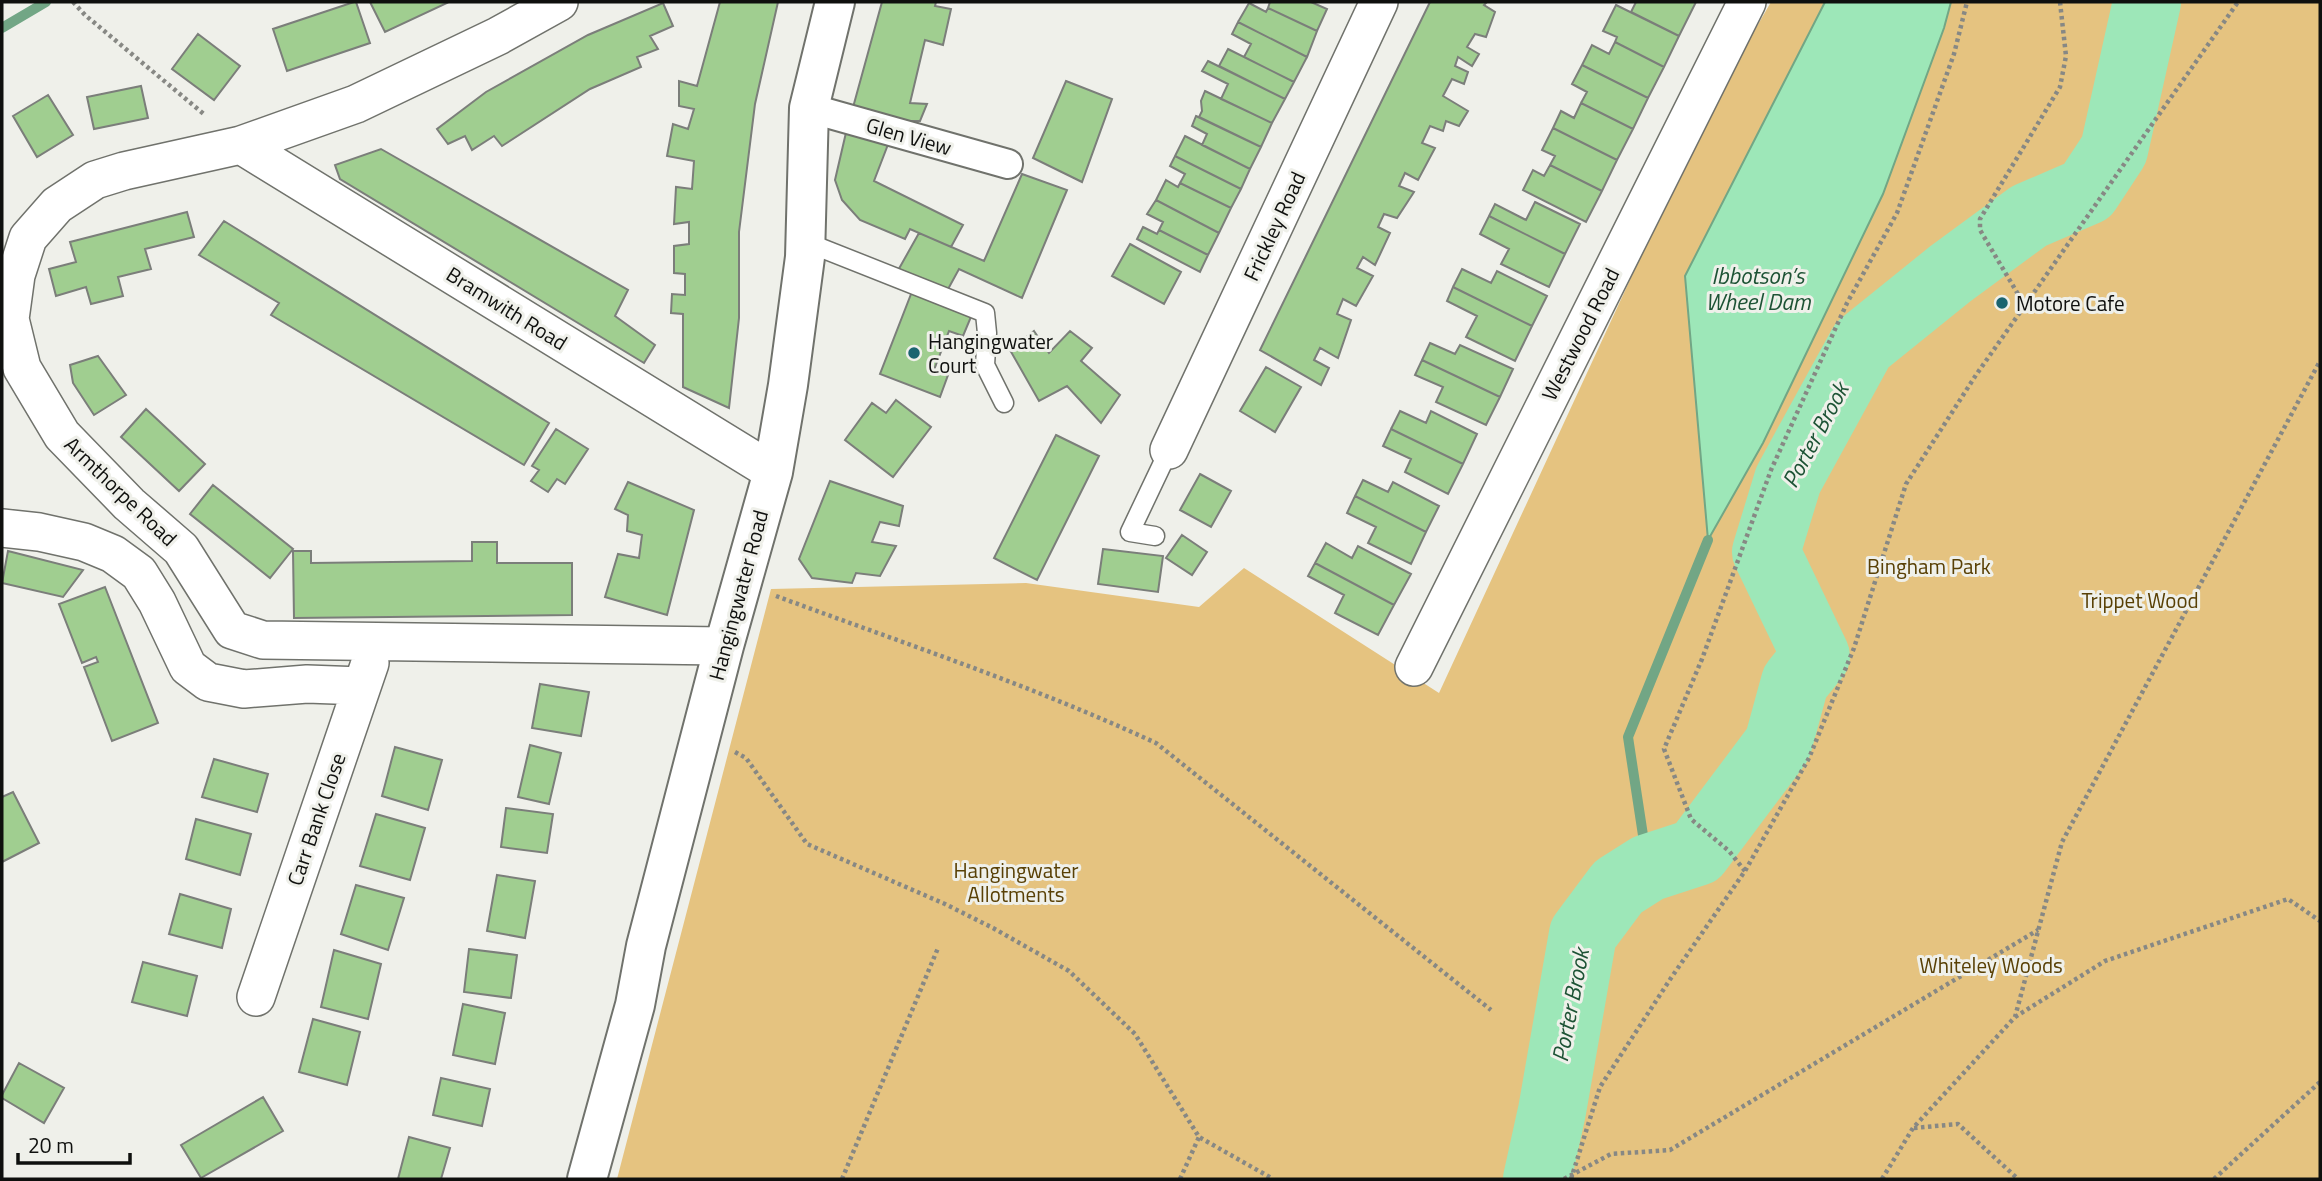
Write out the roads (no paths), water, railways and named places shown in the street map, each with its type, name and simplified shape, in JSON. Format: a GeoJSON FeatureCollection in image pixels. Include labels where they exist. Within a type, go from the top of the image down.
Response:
{"type":"FeatureCollection","features":[{"type":"Feature","properties":{"kind":"street","name":"Armthorpe Road"},"geometry":{"type":"LineString","coordinates":[[559,2],[498,36],[356,104],[240,145],[95,180],[57,205],[28,238],[16,275],[9,319],[22,368],[62,435],[129,504],[180,549],[232,630],[263,640],[723,646]]}},
{"type":"Feature","properties":{"kind":"street","name":"Hangingwater Road"},"geometry":{"type":"LineString","coordinates":[[587,1179],[635,1005],[646,946],[723,646],[773,472],[788,385],[806,242],[809,107],[835,2]]}},
{"type":"Feature","properties":{"kind":"street","name":"Frickley Road"},"geometry":{"type":"LineString","coordinates":[[1169,450],[1379,2]]}},
{"type":"Feature","properties":{"kind":"street","name":"Westwood Road"},"geometry":{"type":"LineString","coordinates":[[1413,667],[1747,2]]}},
{"type":"Feature","properties":{"kind":"street","name":"Glen View"},"geometry":{"type":"LineString","coordinates":[[809,107],[1008,164]]}},
{"type":"Feature","properties":{"kind":"street","name":"Bramwith Road"},"geometry":{"type":"LineString","coordinates":[[240,145],[773,472]]}},
{"type":"Feature","properties":{"kind":"street"},"geometry":{"type":"LineString","coordinates":[[2,528],[39,532],[84,542],[113,554],[139,573],[188,667],[208,682],[244,689],[307,684],[362,686]]}},
{"type":"Feature","properties":{"kind":"street","name":"Carr Bank Close"},"geometry":{"type":"LineString","coordinates":[[256,997],[379,642]]}},
{"type":"Feature","properties":{"kind":"lane"},"geometry":{"type":"LineString","coordinates":[[806,242],[985,313],[985,365],[1004,403]]}},
{"type":"Feature","properties":{"kind":"lane"},"geometry":{"type":"LineString","coordinates":[[1155,536],[1130,532],[1169,450]]}},
{"type":"Feature","properties":{"kind":"water","name":"Ibbotson’s Wheel Dam"},"geometry":{"type":"Polygon","coordinates":[[[1825,2],[1951,2],[1883,194],[1763,443],[1708,540],[1685,276],[1825,2]]]}},
{"type":"Feature","properties":{"kind":"waterway"},"geometry":{"type":"LineString","coordinates":[[2,28],[46,2]]}},
{"type":"Feature","properties":{"kind":"waterway","name":"Porter Brook"},"geometry":{"type":"LineString","coordinates":[[1537,1179],[1552,1111],[1583,934],[1618,887],[1648,868],[1697,852],[1778,744],[1795,682],[1816,656],[1766,552],[1788,480],[1862,345],[1950,274],[2029,216],[2087,191],[2114,150],[2147,2]]}},
{"type":"Feature","properties":{"kind":"waterway"},"geometry":{"type":"LineString","coordinates":[[1648,868],[1628,737],[1708,540]]}},
{"type":"Feature","properties":{"kind":"place","name":"Motore Cafe"},"geometry":{"type":"Point","coordinates":[2002,303]}},
{"type":"Feature","properties":{"kind":"place","name":"Hangingwater Court"},"geometry":{"type":"Point","coordinates":[914,353]}},
{"type":"Feature","properties":{"kind":"park label","name":"Bingham Park"},"geometry":{"type":"Point","coordinates":[1929,566]}},
{"type":"Feature","properties":{"kind":"park label","name":"Trippet Wood"},"geometry":{"type":"Point","coordinates":[2140,600]}},
{"type":"Feature","properties":{"kind":"park label","name":"Hangingwater Allotments"},"geometry":{"type":"Point","coordinates":[1016,882]}},
{"type":"Feature","properties":{"kind":"park label","name":"Whiteley Woods"},"geometry":{"type":"Point","coordinates":[1991,965]}}]}
